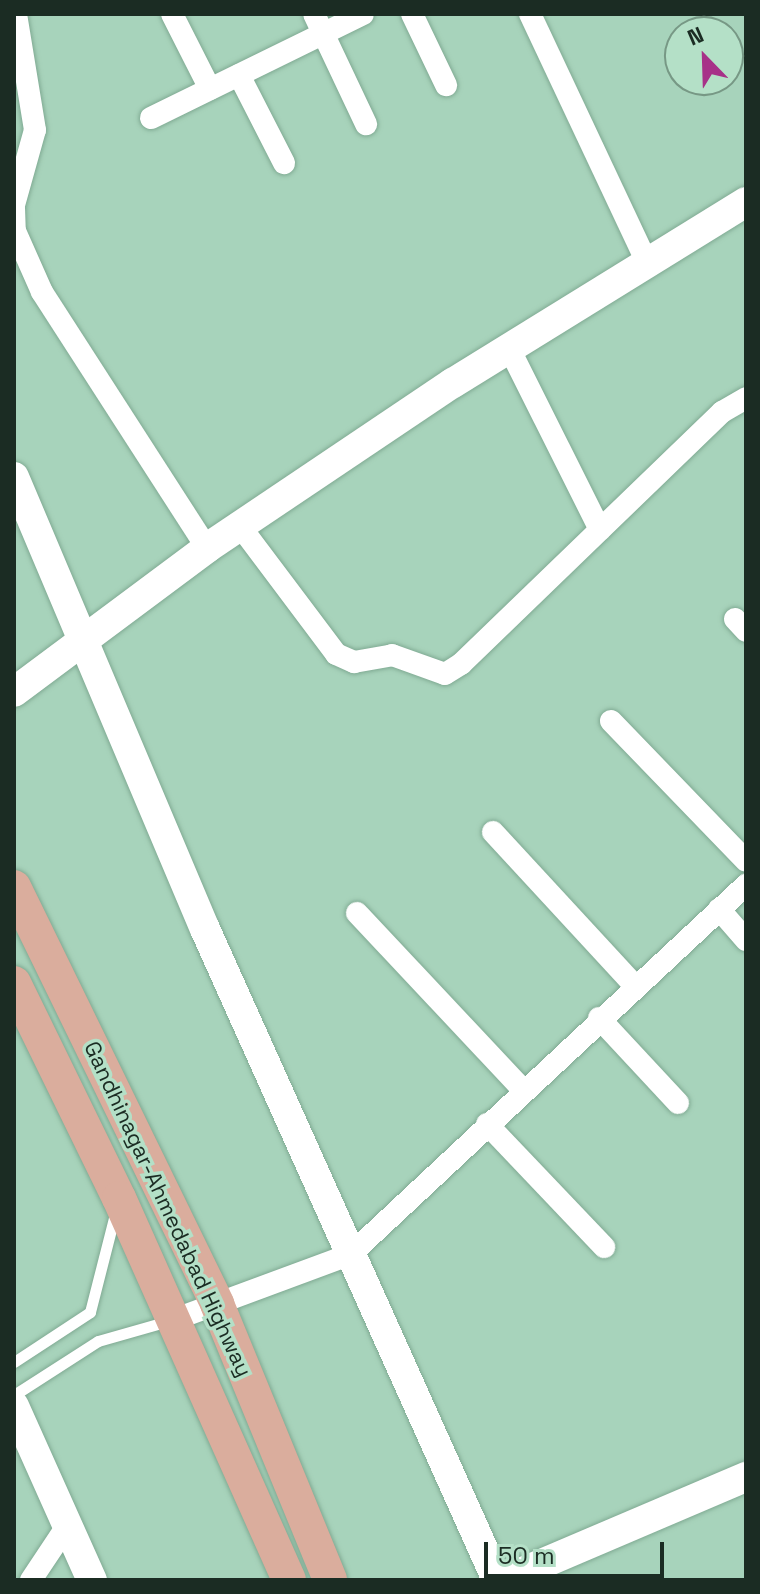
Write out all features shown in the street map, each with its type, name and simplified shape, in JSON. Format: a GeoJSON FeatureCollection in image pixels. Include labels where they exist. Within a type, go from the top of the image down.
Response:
{"type":"FeatureCollection","features":[{"type":"Feature","properties":{"kind":"main road","name":"Gandhinagar-Ahmedabad Highway"},"geometry":{"type":"LineString","coordinates":[[14,887],[217,1304],[330,1580]]}},
{"type":"Feature","properties":{"kind":"main road","name":"Gandhinagar-Ahmedabad Highway"},"geometry":{"type":"LineString","coordinates":[[14,983],[119,1198],[289,1580]]}},
{"type":"Feature","properties":{"kind":"street"},"geometry":{"type":"LineString","coordinates":[[16,14],[35,130],[14,207],[15,231],[42,292],[207,548]]}},
{"type":"Feature","properties":{"kind":"street"},"geometry":{"type":"LineString","coordinates":[[172,14],[210,89]]}},
{"type":"Feature","properties":{"kind":"street"},"geometry":{"type":"LineString","coordinates":[[151,118],[239,75],[319,24],[363,14]]}},
{"type":"Feature","properties":{"kind":"street"},"geometry":{"type":"LineString","coordinates":[[412,14],[446,85]]}},
{"type":"Feature","properties":{"kind":"street"},"geometry":{"type":"LineString","coordinates":[[530,14],[646,260]]}},
{"type":"Feature","properties":{"kind":"street"},"geometry":{"type":"LineString","coordinates":[[319,24],[366,124]]}},
{"type":"Feature","properties":{"kind":"street"},"geometry":{"type":"LineString","coordinates":[[239,75],[284,163]]}},
{"type":"Feature","properties":{"kind":"street"},"geometry":{"type":"LineString","coordinates":[[14,692],[207,548],[509,348],[646,260],[741,211]]}},
{"type":"Feature","properties":{"kind":"street"},"geometry":{"type":"LineString","coordinates":[[509,348],[600,530]]}},
{"type":"Feature","properties":{"kind":"street"},"geometry":{"type":"LineString","coordinates":[[240,526],[329,649],[354,662],[392,655],[436,674],[461,664],[722,412],[746,398]]}},
{"type":"Feature","properties":{"kind":"street"},"geometry":{"type":"LineString","coordinates":[[14,477],[205,929],[497,1580]]}},
{"type":"Feature","properties":{"kind":"street"},"geometry":{"type":"LineString","coordinates":[[611,721],[746,861]]}},
{"type":"Feature","properties":{"kind":"street"},"geometry":{"type":"LineString","coordinates":[[493,832],[634,985]]}},
{"type":"Feature","properties":{"kind":"street"},"geometry":{"type":"LineString","coordinates":[[173,1320],[351,1254],[634,985],[746,885]]}},
{"type":"Feature","properties":{"kind":"street"},"geometry":{"type":"LineString","coordinates":[[719,909],[746,940]]}},
{"type":"Feature","properties":{"kind":"street"},"geometry":{"type":"LineString","coordinates":[[357,913],[523,1090]]}},
{"type":"Feature","properties":{"kind":"street"},"geometry":{"type":"LineString","coordinates":[[599,1018],[678,1103]]}},
{"type":"Feature","properties":{"kind":"street"},"geometry":{"type":"LineString","coordinates":[[487,1124],[604,1247]]}},
{"type":"Feature","properties":{"kind":"street"},"geometry":{"type":"LineString","coordinates":[[14,1406],[92,1580]]}},
{"type":"Feature","properties":{"kind":"street"},"geometry":{"type":"LineString","coordinates":[[504,1580],[746,1477]]}},
{"type":"Feature","properties":{"kind":"street"},"geometry":{"type":"LineString","coordinates":[[31,1580],[67,1526]]}},
{"type":"Feature","properties":{"kind":"lane"},"geometry":{"type":"LineString","coordinates":[[14,1362],[90,1312],[119,1198]]}},
{"type":"Feature","properties":{"kind":"lane"},"geometry":{"type":"LineString","coordinates":[[14,1395],[98,1341],[173,1320]]}}]}
